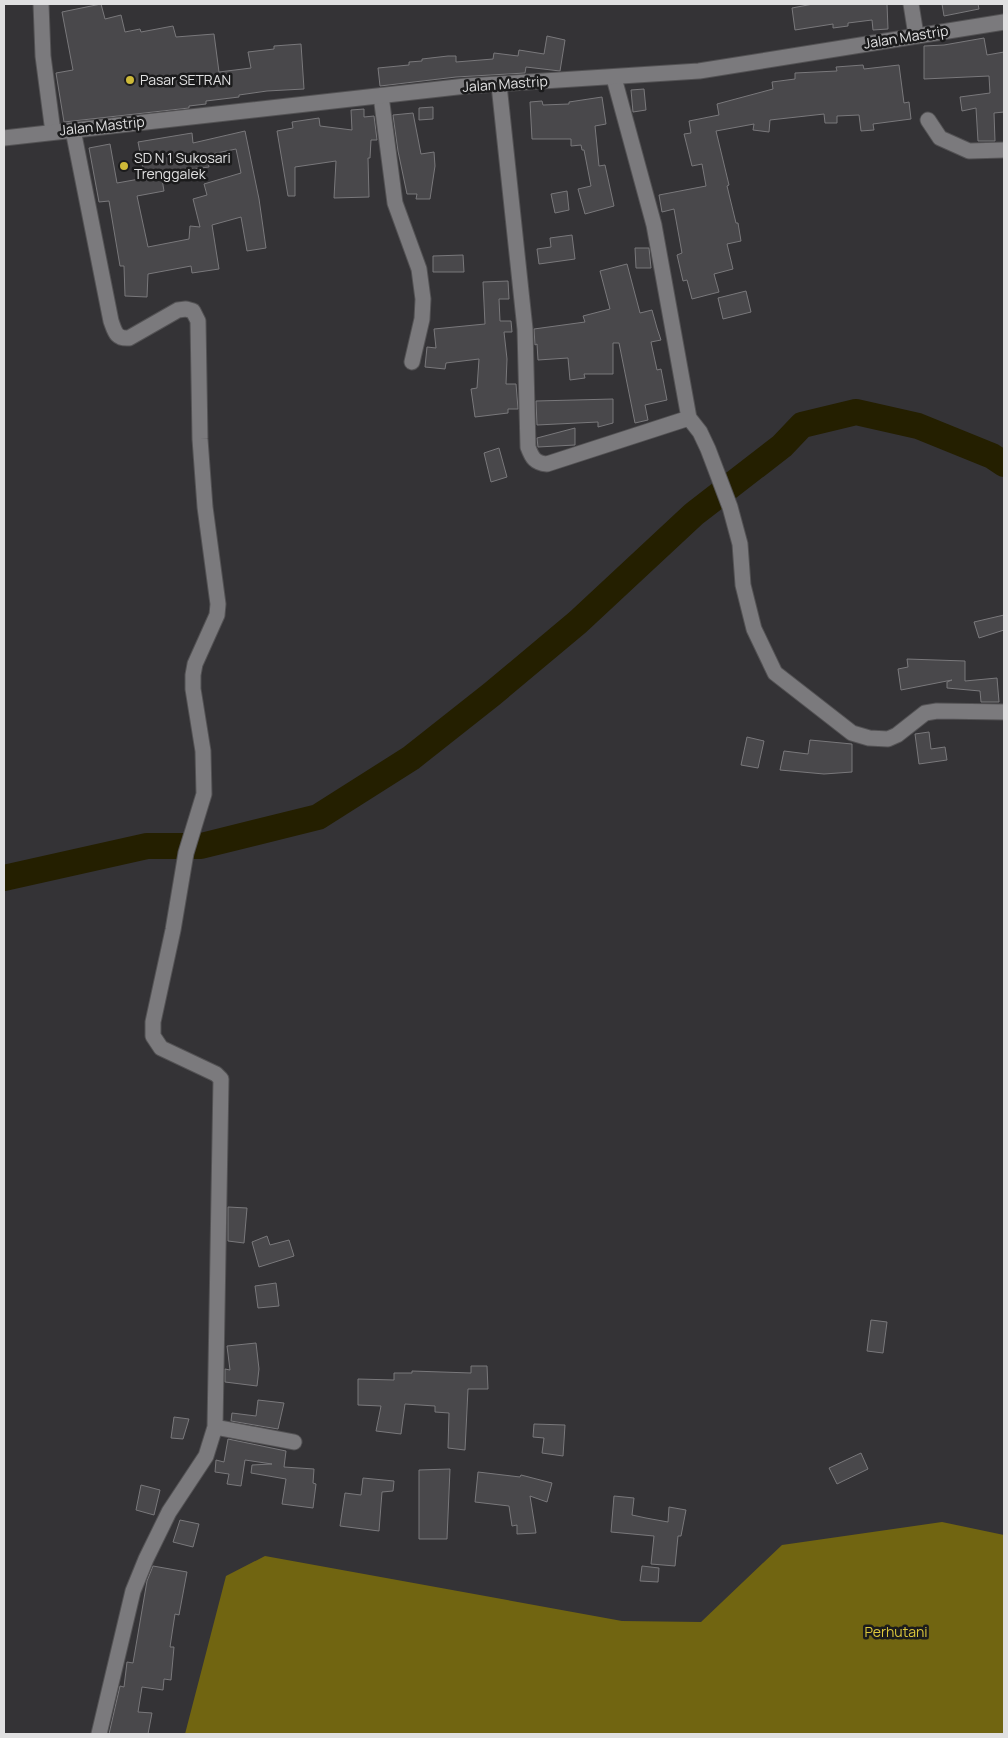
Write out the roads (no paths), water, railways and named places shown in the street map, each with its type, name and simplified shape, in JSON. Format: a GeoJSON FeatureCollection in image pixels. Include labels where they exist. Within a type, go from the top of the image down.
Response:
{"type":"FeatureCollection","features":[{"type":"Feature","properties":{"kind":"street"},"geometry":{"type":"LineString","coordinates":[[41,4],[43,56],[53,132]]}},
{"type":"Feature","properties":{"kind":"street"},"geometry":{"type":"LineString","coordinates":[[911,4],[916,35]]}},
{"type":"Feature","properties":{"kind":"street","name":"Jalan Mastrip"},"geometry":{"type":"LineString","coordinates":[[4,138],[381,96],[698,70],[1004,22]]}},
{"type":"Feature","properties":{"kind":"street"},"geometry":{"type":"LineString","coordinates":[[614,78],[654,225],[689,418],[700,432],[708,449],[730,507],[740,544],[743,585],[754,629],[774,673],[852,733],[870,738],[888,739],[898,735],[918,716],[931,712],[1004,712]]}},
{"type":"Feature","properties":{"kind":"street"},"geometry":{"type":"LineString","coordinates":[[499,85],[524,328],[526,435],[532,459],[539,463],[547,464],[689,418]]}},
{"type":"Feature","properties":{"kind":"street"},"geometry":{"type":"LineString","coordinates":[[381,96],[395,203],[419,269],[423,298],[422,319],[412,362]]}},
{"type":"Feature","properties":{"kind":"street"},"geometry":{"type":"LineString","coordinates":[[928,120],[940,138],[953,145],[969,151],[1004,150]]}},
{"type":"Feature","properties":{"kind":"street"},"geometry":{"type":"LineString","coordinates":[[73,130],[116,335],[122,338],[129,338],[178,310],[186,309],[192,311],[198,321],[200,439],[205,507],[218,604],[217,615],[195,664],[193,675],[193,689],[203,751],[204,794],[188,847],[173,930],[153,1022],[153,1036],[161,1048],[220,1076],[221,1079],[215,1427],[206,1456],[169,1512],[146,1559],[134,1591],[99,1734]]}},
{"type":"Feature","properties":{"kind":"street"},"geometry":{"type":"LineString","coordinates":[[215,1427],[294,1442]]}},
{"type":"Feature","properties":{"kind":"waterway"},"geometry":{"type":"LineString","coordinates":[[4,878],[147,846],[201,846],[318,817],[411,758],[492,694],[578,622],[694,514],[782,446],[802,425],[856,412],[918,426],[992,456],[1004,464]]}},
{"type":"Feature","properties":{"kind":"place","name":"Pasar SETRAN"},"geometry":{"type":"Point","coordinates":[130,80]}},
{"type":"Feature","properties":{"kind":"place","name":"SD N 1 Sukosari Trenggalek"},"geometry":{"type":"Point","coordinates":[124,166]}},
{"type":"Feature","properties":{"kind":"park label","name":"Perhutani"},"geometry":{"type":"Point","coordinates":[896,1632]}}]}
